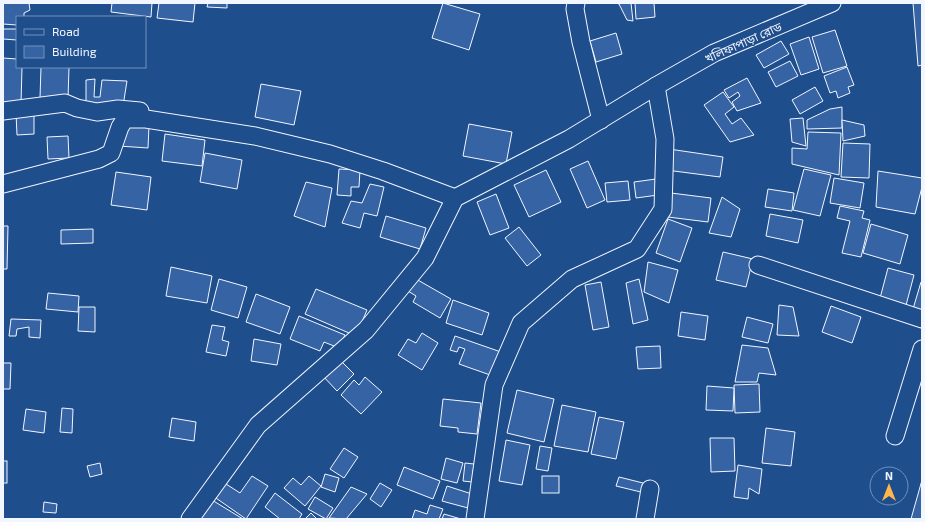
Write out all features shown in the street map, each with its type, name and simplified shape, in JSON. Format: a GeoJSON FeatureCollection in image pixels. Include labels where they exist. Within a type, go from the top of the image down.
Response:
{"type":"FeatureCollection","features":[{"type":"Feature","properties":{"kind":"street"},"geometry":{"type":"LineString","coordinates":[[576,3],[575,9],[581,42],[601,120]]}},
{"type":"Feature","properties":{"kind":"street","name":"খলিফাপাড়া রোড"},"geometry":{"type":"LineString","coordinates":[[455,198],[569,140],[656,86],[714,53],[832,3]]}},
{"type":"Feature","properties":{"kind":"street"},"geometry":{"type":"LineString","coordinates":[[475,519],[494,385],[521,323],[572,279],[637,249],[663,209],[665,140],[656,86]]}},
{"type":"Feature","properties":{"kind":"street"},"geometry":{"type":"LineString","coordinates":[[3,111],[65,103],[77,108],[97,112],[118,110],[145,111],[146,119]]}},
{"type":"Feature","properties":{"kind":"street"},"geometry":{"type":"LineString","coordinates":[[3,184],[99,159],[111,153],[120,127],[125,119],[146,119],[255,136],[330,154],[383,171],[455,198],[425,258],[366,330],[258,425],[190,519]]}},
{"type":"Feature","properties":{"kind":"street"},"geometry":{"type":"LineString","coordinates":[[758,265],[922,319]]}},
{"type":"Feature","properties":{"kind":"street"},"geometry":{"type":"LineString","coordinates":[[895,436],[922,349]]}},
{"type":"Feature","properties":{"kind":"street"},"geometry":{"type":"LineString","coordinates":[[645,519],[650,489]]}},
{"type":"Feature","properties":{"kind":"building"},"geometry":{"type":"Polygon","coordinates":[[[3,3],[29,3],[30,10],[24,13],[24,16],[16,16],[16,25],[3,24],[3,3]]]}},
{"type":"Feature","properties":{"kind":"building"},"geometry":{"type":"Polygon","coordinates":[[[112,3],[152,3],[151,17],[111,12],[112,3]]]}},
{"type":"Feature","properties":{"kind":"building"},"geometry":{"type":"Polygon","coordinates":[[[159,3],[195,3],[193,22],[157,18],[159,3]]]}},
{"type":"Feature","properties":{"kind":"building"},"geometry":{"type":"Polygon","coordinates":[[[208,3],[227,3],[227,8],[207,7],[208,3]]]}},
{"type":"Feature","properties":{"kind":"building"},"geometry":{"type":"Polygon","coordinates":[[[443,3],[480,14],[469,50],[432,38],[443,3]]]}},
{"type":"Feature","properties":{"kind":"building"},"geometry":{"type":"Polygon","coordinates":[[[616,3],[631,3],[633,21],[627,20],[619,4],[616,3]]]}},
{"type":"Feature","properties":{"kind":"building"},"geometry":{"type":"Polygon","coordinates":[[[635,3],[654,3],[655,17],[636,19],[635,3]]]}},
{"type":"Feature","properties":{"kind":"building"},"geometry":{"type":"Polygon","coordinates":[[[913,3],[922,3],[922,65],[918,66],[913,3]]]}},
{"type":"Feature","properties":{"kind":"building"},"geometry":{"type":"Polygon","coordinates":[[[3,29],[16,29],[16,40],[3,39],[3,29]]]}},
{"type":"Feature","properties":{"kind":"building"},"geometry":{"type":"Polygon","coordinates":[[[835,30],[847,66],[823,73],[812,37],[835,30]]]}},
{"type":"Feature","properties":{"kind":"building"},"geometry":{"type":"Polygon","coordinates":[[[616,33],[622,54],[596,62],[590,41],[616,33]]]}},
{"type":"Feature","properties":{"kind":"building"},"geometry":{"type":"Polygon","coordinates":[[[809,37],[819,69],[801,75],[790,44],[809,37]]]}},
{"type":"Feature","properties":{"kind":"building"},"geometry":{"type":"Polygon","coordinates":[[[781,41],[789,54],[764,68],[756,55],[781,41]]]}},
{"type":"Feature","properties":{"kind":"building"},"geometry":{"type":"Polygon","coordinates":[[[3,58],[16,59],[16,68],[22,68],[21,104],[3,104],[3,58]]]}},
{"type":"Feature","properties":{"kind":"building"},"geometry":{"type":"Polygon","coordinates":[[[790,61],[798,76],[776,87],[768,72],[790,61]]]}},
{"type":"Feature","properties":{"kind":"building"},"geometry":{"type":"Polygon","coordinates":[[[847,67],[854,85],[848,87],[850,93],[838,98],[836,91],[830,93],[824,76],[847,67]]]}},
{"type":"Feature","properties":{"kind":"building"},"geometry":{"type":"Polygon","coordinates":[[[41,68],[69,68],[68,99],[40,98],[41,68]]]}},
{"type":"Feature","properties":{"kind":"building"},"geometry":{"type":"Polygon","coordinates":[[[747,78],[761,103],[737,111],[732,102],[740,96],[738,92],[729,98],[724,90],[747,78]]]}},
{"type":"Feature","properties":{"kind":"building"},"geometry":{"type":"Polygon","coordinates":[[[95,79],[94,97],[100,97],[102,80],[127,81],[123,106],[86,105],[86,80],[95,79]]]}},
{"type":"Feature","properties":{"kind":"building"},"geometry":{"type":"Polygon","coordinates":[[[261,84],[301,91],[294,125],[255,117],[261,84]]]}},
{"type":"Feature","properties":{"kind":"building"},"geometry":{"type":"Polygon","coordinates":[[[815,87],[823,101],[800,114],[792,100],[815,87]]]}},
{"type":"Feature","properties":{"kind":"building"},"geometry":{"type":"Polygon","coordinates":[[[723,92],[734,107],[725,114],[732,124],[741,118],[754,135],[730,142],[704,105],[723,92]]]}},
{"type":"Feature","properties":{"kind":"building"},"geometry":{"type":"Polygon","coordinates":[[[842,107],[842,128],[807,129],[807,120],[830,109],[842,107]]]}},
{"type":"Feature","properties":{"kind":"building"},"geometry":{"type":"Polygon","coordinates":[[[34,112],[34,134],[17,135],[16,113],[34,112]]]}},
{"type":"Feature","properties":{"kind":"building"},"geometry":{"type":"Polygon","coordinates":[[[803,118],[806,146],[792,142],[790,119],[803,118]]]}},
{"type":"Feature","properties":{"kind":"building"},"geometry":{"type":"Polygon","coordinates":[[[842,120],[864,125],[865,136],[843,141],[842,120]]]}},
{"type":"Feature","properties":{"kind":"building"},"geometry":{"type":"Polygon","coordinates":[[[127,124],[149,126],[148,148],[119,146],[127,124]]]}},
{"type":"Feature","properties":{"kind":"building"},"geometry":{"type":"Polygon","coordinates":[[[469,124],[512,132],[506,164],[463,156],[469,124]]]}},
{"type":"Feature","properties":{"kind":"building"},"geometry":{"type":"Polygon","coordinates":[[[808,132],[841,133],[839,175],[792,164],[792,148],[807,149],[808,132]]]}},
{"type":"Feature","properties":{"kind":"building"},"geometry":{"type":"Polygon","coordinates":[[[165,134],[205,140],[202,166],[162,161],[165,134]]]}},
{"type":"Feature","properties":{"kind":"building"},"geometry":{"type":"Polygon","coordinates":[[[68,136],[69,158],[48,159],[47,137],[68,136]]]}},
{"type":"Feature","properties":{"kind":"building"},"geometry":{"type":"Polygon","coordinates":[[[843,143],[870,144],[869,178],[841,177],[843,143]]]}},
{"type":"Feature","properties":{"kind":"building"},"geometry":{"type":"Polygon","coordinates":[[[669,149],[723,157],[720,177],[666,170],[669,149]]]}},
{"type":"Feature","properties":{"kind":"building"},"geometry":{"type":"Polygon","coordinates":[[[205,153],[242,160],[237,189],[200,182],[205,153]]]}},
{"type":"Feature","properties":{"kind":"building"},"geometry":{"type":"Polygon","coordinates":[[[588,161],[605,200],[587,208],[570,169],[588,161]]]}},
{"type":"Feature","properties":{"kind":"building"},"geometry":{"type":"Polygon","coordinates":[[[339,169],[360,170],[359,187],[351,187],[351,196],[337,195],[339,169]]]}},
{"type":"Feature","properties":{"kind":"building"},"geometry":{"type":"Polygon","coordinates":[[[804,169],[831,175],[820,216],[793,210],[804,169]]]}},
{"type":"Feature","properties":{"kind":"building"},"geometry":{"type":"Polygon","coordinates":[[[546,170],[561,202],[529,217],[514,185],[546,170]]]}},
{"type":"Feature","properties":{"kind":"building"},"geometry":{"type":"Polygon","coordinates":[[[878,171],[922,178],[922,187],[915,214],[876,207],[878,171]]]}},
{"type":"Feature","properties":{"kind":"building"},"geometry":{"type":"Polygon","coordinates":[[[116,172],[151,177],[147,210],[111,205],[116,172]]]}},
{"type":"Feature","properties":{"kind":"building"},"geometry":{"type":"Polygon","coordinates":[[[834,178],[864,183],[860,208],[830,203],[834,178]]]}},
{"type":"Feature","properties":{"kind":"building"},"geometry":{"type":"Polygon","coordinates":[[[656,179],[658,195],[636,198],[634,182],[656,179]]]}},
{"type":"Feature","properties":{"kind":"building"},"geometry":{"type":"Polygon","coordinates":[[[628,181],[630,200],[607,202],[605,183],[628,181]]]}},
{"type":"Feature","properties":{"kind":"building"},"geometry":{"type":"Polygon","coordinates":[[[306,182],[332,188],[325,227],[294,216],[306,182]]]}},
{"type":"Feature","properties":{"kind":"building"},"geometry":{"type":"Polygon","coordinates":[[[370,184],[384,187],[377,216],[364,213],[360,228],[342,223],[351,201],[362,203],[370,184]]]}},
{"type":"Feature","properties":{"kind":"building"},"geometry":{"type":"Polygon","coordinates":[[[768,189],[794,193],[792,211],[765,207],[768,189]]]}},
{"type":"Feature","properties":{"kind":"building"},"geometry":{"type":"Polygon","coordinates":[[[671,193],[711,198],[708,222],[668,217],[671,193]]]}},
{"type":"Feature","properties":{"kind":"building"},"geometry":{"type":"Polygon","coordinates":[[[496,194],[509,228],[490,235],[477,202],[496,194]]]}},
{"type":"Feature","properties":{"kind":"building"},"geometry":{"type":"Polygon","coordinates":[[[722,197],[740,209],[731,237],[709,233],[722,197]]]}},
{"type":"Feature","properties":{"kind":"building"},"geometry":{"type":"Polygon","coordinates":[[[840,206],[864,211],[862,218],[870,220],[861,257],[842,253],[850,221],[837,218],[840,206]]]}},
{"type":"Feature","properties":{"kind":"building"},"geometry":{"type":"Polygon","coordinates":[[[770,214],[803,220],[798,243],[766,236],[770,214]]]}},
{"type":"Feature","properties":{"kind":"building"},"geometry":{"type":"Polygon","coordinates":[[[386,216],[426,228],[420,249],[380,237],[386,216]]]}},
{"type":"Feature","properties":{"kind":"building"},"geometry":{"type":"Polygon","coordinates":[[[668,219],[692,228],[680,262],[656,253],[668,219]]]}},
{"type":"Feature","properties":{"kind":"building"},"geometry":{"type":"Polygon","coordinates":[[[871,224],[908,235],[900,264],[863,253],[871,224]]]}},
{"type":"Feature","properties":{"kind":"building"},"geometry":{"type":"Polygon","coordinates":[[[3,226],[8,226],[7,269],[3,269],[3,226]]]}},
{"type":"Feature","properties":{"kind":"building"},"geometry":{"type":"Polygon","coordinates":[[[519,227],[541,255],[527,266],[505,238],[519,227]]]}},
{"type":"Feature","properties":{"kind":"building"},"geometry":{"type":"Polygon","coordinates":[[[93,229],[93,243],[61,244],[61,230],[93,229]]]}},
{"type":"Feature","properties":{"kind":"building"},"geometry":{"type":"Polygon","coordinates":[[[723,252],[753,259],[746,287],[716,280],[723,252]]]}},
{"type":"Feature","properties":{"kind":"building"},"geometry":{"type":"Polygon","coordinates":[[[648,262],[678,270],[669,303],[644,292],[648,262]]]}},
{"type":"Feature","properties":{"kind":"building"},"geometry":{"type":"Polygon","coordinates":[[[171,267],[212,276],[207,303],[166,296],[171,267]]]}},
{"type":"Feature","properties":{"kind":"building"},"geometry":{"type":"Polygon","coordinates":[[[888,268],[914,275],[905,309],[879,302],[888,268]]]}},
{"type":"Feature","properties":{"kind":"building"},"geometry":{"type":"Polygon","coordinates":[[[219,279],[247,287],[238,318],[211,310],[219,279]]]}},
{"type":"Feature","properties":{"kind":"building"},"geometry":{"type":"Polygon","coordinates":[[[416,279],[451,299],[440,318],[413,302],[416,296],[408,291],[416,279]]]}},
{"type":"Feature","properties":{"kind":"building"},"geometry":{"type":"Polygon","coordinates":[[[639,279],[648,320],[633,324],[626,283],[639,279]]]}},
{"type":"Feature","properties":{"kind":"building"},"geometry":{"type":"Polygon","coordinates":[[[601,282],[609,327],[593,330],[585,285],[601,282]]]}},
{"type":"Feature","properties":{"kind":"building"},"geometry":{"type":"Polygon","coordinates":[[[921,282],[922,283],[922,311],[913,309],[921,282]]]}},
{"type":"Feature","properties":{"kind":"building"},"geometry":{"type":"Polygon","coordinates":[[[316,289],[367,310],[356,336],[305,314],[316,289]]]}},
{"type":"Feature","properties":{"kind":"building"},"geometry":{"type":"Polygon","coordinates":[[[48,293],[79,296],[78,312],[46,309],[48,293]]]}},
{"type":"Feature","properties":{"kind":"building"},"geometry":{"type":"Polygon","coordinates":[[[256,294],[290,307],[280,334],[246,322],[256,294]]]}},
{"type":"Feature","properties":{"kind":"building"},"geometry":{"type":"Polygon","coordinates":[[[453,300],[489,313],[482,335],[446,323],[453,300]]]}},
{"type":"Feature","properties":{"kind":"building"},"geometry":{"type":"Polygon","coordinates":[[[779,305],[793,307],[799,336],[777,335],[779,305]]]}},
{"type":"Feature","properties":{"kind":"building"},"geometry":{"type":"Polygon","coordinates":[[[831,306],[861,317],[852,343],[822,332],[831,306]]]}},
{"type":"Feature","properties":{"kind":"building"},"geometry":{"type":"Polygon","coordinates":[[[79,307],[95,307],[95,332],[78,331],[79,307]]]}},
{"type":"Feature","properties":{"kind":"building"},"geometry":{"type":"Polygon","coordinates":[[[681,312],[708,316],[705,340],[678,336],[681,312]]]}},
{"type":"Feature","properties":{"kind":"building"},"geometry":{"type":"Polygon","coordinates":[[[299,316],[345,335],[339,348],[324,342],[320,351],[290,339],[299,316]]]}},
{"type":"Feature","properties":{"kind":"building"},"geometry":{"type":"Polygon","coordinates":[[[747,317],[773,324],[768,343],[742,337],[747,317]]]}},
{"type":"Feature","properties":{"kind":"building"},"geometry":{"type":"Polygon","coordinates":[[[11,319],[41,320],[40,338],[29,337],[29,327],[17,329],[16,336],[9,336],[11,319]]]}},
{"type":"Feature","properties":{"kind":"building"},"geometry":{"type":"Polygon","coordinates":[[[212,325],[225,327],[222,340],[229,342],[226,356],[206,352],[212,325]]]}},
{"type":"Feature","properties":{"kind":"building"},"geometry":{"type":"Polygon","coordinates":[[[422,333],[438,343],[422,370],[398,355],[408,339],[416,343],[422,333]]]}},
{"type":"Feature","properties":{"kind":"building"},"geometry":{"type":"Polygon","coordinates":[[[455,336],[501,352],[493,376],[459,364],[465,349],[459,347],[457,352],[450,350],[455,336]]]}},
{"type":"Feature","properties":{"kind":"building"},"geometry":{"type":"Polygon","coordinates":[[[254,339],[281,344],[277,365],[251,361],[254,339]]]}},
{"type":"Feature","properties":{"kind":"building"},"geometry":{"type":"Polygon","coordinates":[[[742,345],[768,348],[776,375],[759,373],[757,382],[735,382],[742,345]]]}},
{"type":"Feature","properties":{"kind":"building"},"geometry":{"type":"Polygon","coordinates":[[[660,346],[661,368],[638,369],[636,347],[660,346]]]}},
{"type":"Feature","properties":{"kind":"building"},"geometry":{"type":"Polygon","coordinates":[[[339,359],[354,374],[337,391],[322,375],[339,359]]]}},
{"type":"Feature","properties":{"kind":"building"},"geometry":{"type":"Polygon","coordinates":[[[3,363],[11,363],[10,389],[3,389],[3,363]]]}},
{"type":"Feature","properties":{"kind":"building"},"geometry":{"type":"Polygon","coordinates":[[[365,377],[382,392],[361,414],[341,395],[354,380],[359,385],[365,377]]]}},
{"type":"Feature","properties":{"kind":"building"},"geometry":{"type":"Polygon","coordinates":[[[759,384],[760,412],[735,413],[734,385],[759,384]]]}},
{"type":"Feature","properties":{"kind":"building"},"geometry":{"type":"Polygon","coordinates":[[[707,386],[734,388],[733,411],[706,410],[707,386]]]}},
{"type":"Feature","properties":{"kind":"building"},"geometry":{"type":"Polygon","coordinates":[[[517,390],[554,399],[544,442],[507,433],[517,390]]]}},
{"type":"Feature","properties":{"kind":"building"},"geometry":{"type":"Polygon","coordinates":[[[443,399],[481,403],[477,434],[458,432],[458,428],[440,426],[443,399]]]}},
{"type":"Feature","properties":{"kind":"building"},"geometry":{"type":"Polygon","coordinates":[[[562,405],[596,412],[588,452],[554,446],[562,405]]]}},
{"type":"Feature","properties":{"kind":"building"},"geometry":{"type":"Polygon","coordinates":[[[62,408],[73,409],[72,433],[60,432],[62,408]]]}},
{"type":"Feature","properties":{"kind":"building"},"geometry":{"type":"Polygon","coordinates":[[[26,409],[46,412],[44,433],[23,430],[26,409]]]}},
{"type":"Feature","properties":{"kind":"building"},"geometry":{"type":"Polygon","coordinates":[[[599,417],[624,422],[616,459],[591,454],[599,417]]]}},
{"type":"Feature","properties":{"kind":"building"},"geometry":{"type":"Polygon","coordinates":[[[172,418],[196,422],[194,441],[169,437],[172,418]]]}},
{"type":"Feature","properties":{"kind":"building"},"geometry":{"type":"Polygon","coordinates":[[[766,428],[795,432],[791,466],[762,463],[766,428]]]}},
{"type":"Feature","properties":{"kind":"building"},"geometry":{"type":"Polygon","coordinates":[[[710,438],[734,438],[735,471],[711,472],[710,438]]]}},
{"type":"Feature","properties":{"kind":"building"},"geometry":{"type":"Polygon","coordinates":[[[506,440],[530,445],[522,485],[499,481],[506,440]]]}},
{"type":"Feature","properties":{"kind":"building"},"geometry":{"type":"Polygon","coordinates":[[[540,446],[552,448],[548,471],[536,469],[540,446]]]}},
{"type":"Feature","properties":{"kind":"building"},"geometry":{"type":"Polygon","coordinates":[[[344,448],[358,457],[344,478],[330,469],[344,448]]]}},
{"type":"Feature","properties":{"kind":"building"},"geometry":{"type":"Polygon","coordinates":[[[446,458],[463,463],[457,483],[441,479],[446,458]]]}},
{"type":"Feature","properties":{"kind":"building"},"geometry":{"type":"Polygon","coordinates":[[[3,461],[7,461],[7,483],[3,483],[3,461]]]}},
{"type":"Feature","properties":{"kind":"building"},"geometry":{"type":"Polygon","coordinates":[[[100,463],[102,474],[90,477],[87,466],[100,463]]]}},
{"type":"Feature","properties":{"kind":"building"},"geometry":{"type":"Polygon","coordinates":[[[465,463],[474,464],[472,482],[463,481],[465,463]]]}},
{"type":"Feature","properties":{"kind":"building"},"geometry":{"type":"Polygon","coordinates":[[[738,465],[762,469],[759,494],[749,488],[748,499],[734,497],[738,465]]]}},
{"type":"Feature","properties":{"kind":"building"},"geometry":{"type":"Polygon","coordinates":[[[404,467],[440,481],[433,499],[397,485],[404,467]]]}},
{"type":"Feature","properties":{"kind":"building"},"geometry":{"type":"Polygon","coordinates":[[[325,474],[339,478],[335,492],[321,487],[325,474]]]}},
{"type":"Feature","properties":{"kind":"building"},"geometry":{"type":"Polygon","coordinates":[[[252,476],[268,486],[246,519],[213,496],[223,482],[240,493],[252,476]]]}},
{"type":"Feature","properties":{"kind":"building"},"geometry":{"type":"Polygon","coordinates":[[[309,476],[321,486],[305,506],[284,488],[293,478],[301,485],[309,476]]]}},
{"type":"Feature","properties":{"kind":"building"},"geometry":{"type":"Polygon","coordinates":[[[542,476],[559,476],[559,493],[542,493],[542,476]]]}},
{"type":"Feature","properties":{"kind":"building"},"geometry":{"type":"Polygon","coordinates":[[[619,477],[647,484],[645,493],[616,486],[619,477]]]}},
{"type":"Feature","properties":{"kind":"building"},"geometry":{"type":"Polygon","coordinates":[[[922,480],[922,519],[911,519],[922,480]]]}},
{"type":"Feature","properties":{"kind":"building"},"geometry":{"type":"Polygon","coordinates":[[[380,483],[392,490],[381,507],[370,499],[380,483]]]}},
{"type":"Feature","properties":{"kind":"building"},"geometry":{"type":"Polygon","coordinates":[[[447,486],[472,494],[468,508],[442,501],[447,486]]]}},
{"type":"Feature","properties":{"kind":"building"},"geometry":{"type":"Polygon","coordinates":[[[351,487],[367,494],[346,519],[329,518],[351,487]]]}},
{"type":"Feature","properties":{"kind":"building"},"geometry":{"type":"Polygon","coordinates":[[[275,493],[302,514],[299,519],[280,519],[265,507],[275,493]]]}},
{"type":"Feature","properties":{"kind":"building"},"geometry":{"type":"Polygon","coordinates":[[[315,497],[333,508],[326,519],[308,509],[315,497]]]}},
{"type":"Feature","properties":{"kind":"building"},"geometry":{"type":"Polygon","coordinates":[[[212,500],[243,519],[200,519],[212,500]]]}},
{"type":"Feature","properties":{"kind":"building"},"geometry":{"type":"Polygon","coordinates":[[[44,502],[57,504],[56,513],[43,512],[44,502]]]}},
{"type":"Feature","properties":{"kind":"building"},"geometry":{"type":"Polygon","coordinates":[[[430,505],[443,509],[439,519],[412,519],[415,510],[427,514],[430,505]]]}},
{"type":"Feature","properties":{"kind":"building"},"geometry":{"type":"Polygon","coordinates":[[[311,513],[317,519],[305,519],[311,513]]]}},
{"type":"Feature","properties":{"kind":"building"},"geometry":{"type":"Polygon","coordinates":[[[444,514],[461,519],[442,519],[444,514]]]}}]}
